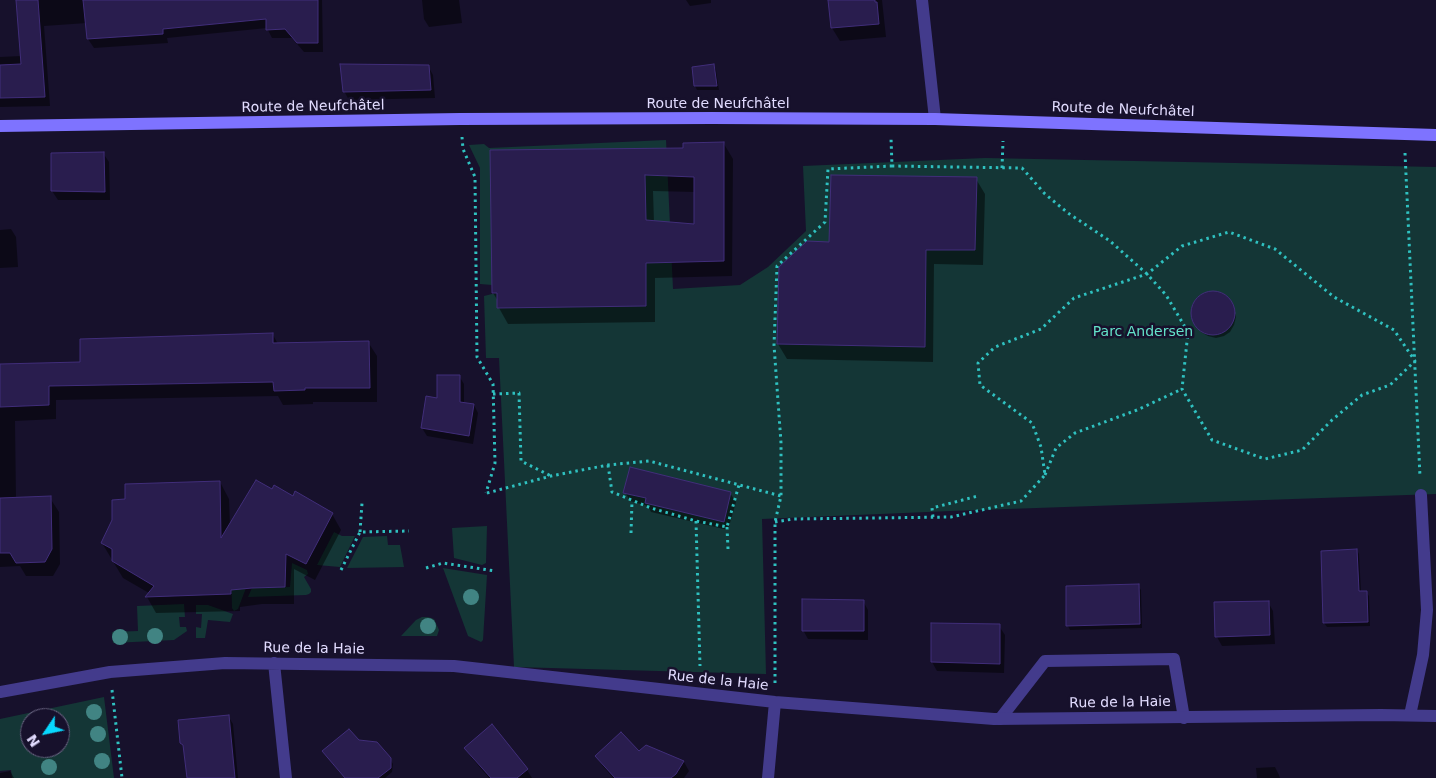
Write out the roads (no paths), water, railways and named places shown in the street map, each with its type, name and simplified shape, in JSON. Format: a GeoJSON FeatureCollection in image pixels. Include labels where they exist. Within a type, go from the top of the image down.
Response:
{"type":"FeatureCollection","features":[{"type":"Feature","properties":{"kind":"main road","name":"Route de Neufchâtel"},"geometry":{"type":"LineString","coordinates":[[0,126],[460,119],[935,119],[1436,135]]}},
{"type":"Feature","properties":{"kind":"street"},"geometry":{"type":"LineString","coordinates":[[922,0],[935,119]]}},
{"type":"Feature","properties":{"kind":"street"},"geometry":{"type":"LineString","coordinates":[[1410,715],[1423,655],[1428,610],[1421,495]]}},
{"type":"Feature","properties":{"kind":"street"},"geometry":{"type":"LineString","coordinates":[[1000,720],[1045,661],[1174,658],[1184,718]]}},
{"type":"Feature","properties":{"kind":"street","name":"Rue de la Haie"},"geometry":{"type":"LineString","coordinates":[[0,692],[110,672],[225,663],[454,666],[775,702],[1000,720],[1436,716]]}},
{"type":"Feature","properties":{"kind":"street"},"geometry":{"type":"LineString","coordinates":[[274,663],[286,778]]}},
{"type":"Feature","properties":{"kind":"street"},"geometry":{"type":"LineString","coordinates":[[768,778],[775,702]]}},
{"type":"Feature","properties":{"kind":"park label","name":"Parc Andersen"},"geometry":{"type":"Point","coordinates":[1143,332]}}]}
